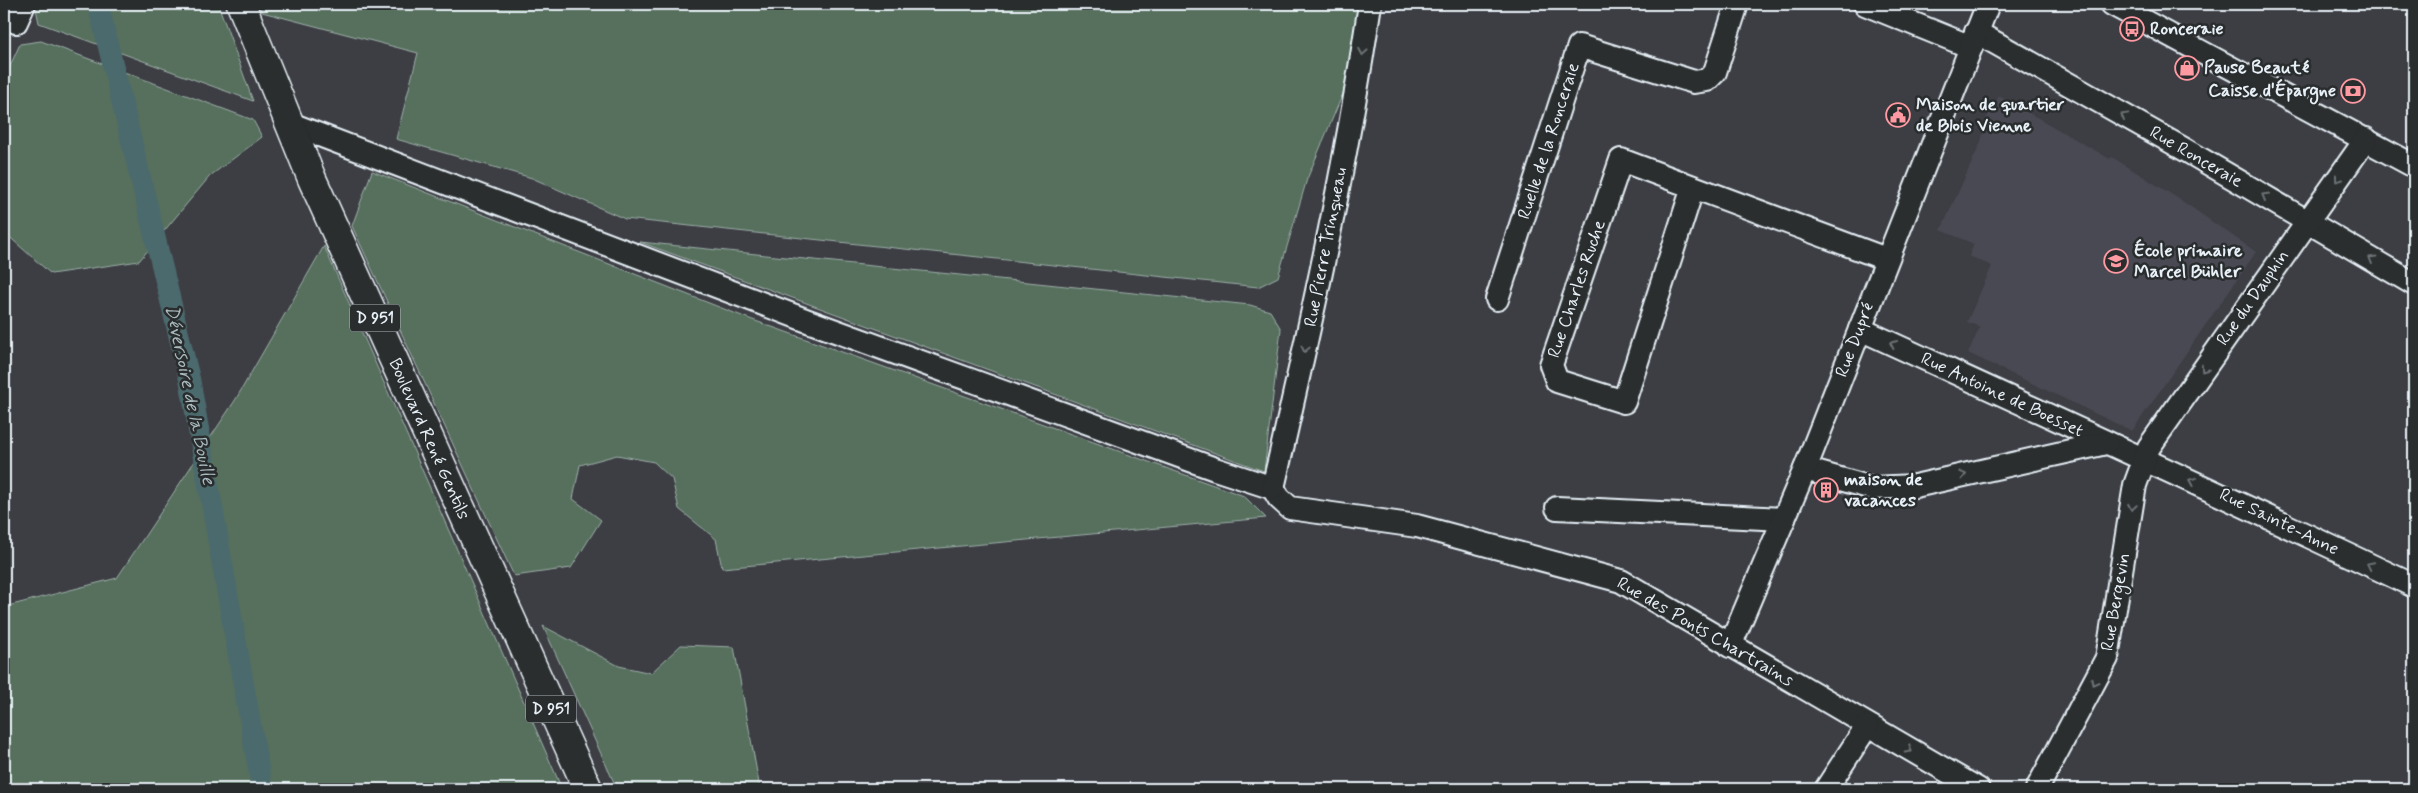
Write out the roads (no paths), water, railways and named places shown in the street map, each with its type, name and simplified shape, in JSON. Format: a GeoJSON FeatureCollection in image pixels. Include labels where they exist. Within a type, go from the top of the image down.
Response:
{"type":"FeatureCollection","features":[{"type":"Feature","properties":{"kind":"main road","name":"Boulevard René Gentils"},"geometry":{"type":"LineString","coordinates":[[241,4],[288,123],[588,789]]}},
{"type":"Feature","properties":{"kind":"street","name":"Rue Pierre Trinqueau"},"geometry":{"type":"LineString","coordinates":[[1273,488],[1317,298],[1360,69],[1370,4]]}},
{"type":"Feature","properties":{"kind":"street","name":"Ruelle de la Ronceraie"},"geometry":{"type":"LineString","coordinates":[[1497,299],[1579,46],[1694,82],[1707,80],[1715,72],[1737,4]]}},
{"type":"Feature","properties":{"kind":"street"},"geometry":{"type":"LineString","coordinates":[[1865,4],[1973,39]]}},
{"type":"Feature","properties":{"kind":"street","name":"Rue Dupré"},"geometry":{"type":"LineString","coordinates":[[1730,646],[1805,469],[1886,259],[1988,4]]}},
{"type":"Feature","properties":{"kind":"street"},"geometry":{"type":"LineString","coordinates":[[2112,4],[2414,166]]}},
{"type":"Feature","properties":{"kind":"street","name":"Rue Ronceraie"},"geometry":{"type":"LineString","coordinates":[[1973,39],[2307,221],[2414,284]]}},
{"type":"Feature","properties":{"kind":"street"},"geometry":{"type":"LineString","coordinates":[[288,123],[808,321],[1214,469],[1273,488]]}},
{"type":"Feature","properties":{"kind":"street","name":"Rue du Dauphin"},"geometry":{"type":"LineString","coordinates":[[2143,460],[2153,440],[2366,140]]}},
{"type":"Feature","properties":{"kind":"street","name":"Rue Charles Ruche"},"geometry":{"type":"LineString","coordinates":[[1693,187],[1624,402],[1557,381],[1551,365],[1621,160],[1886,259]]}},
{"type":"Feature","properties":{"kind":"street","name":"Rue Antoine de Boesset"},"geometry":{"type":"LineString","coordinates":[[1860,329],[2143,460]]}},
{"type":"Feature","properties":{"kind":"street"},"geometry":{"type":"LineString","coordinates":[[1805,469],[1872,488],[1915,486],[2106,443]]}},
{"type":"Feature","properties":{"kind":"street","name":"Rue Sainte-Anne"},"geometry":{"type":"LineString","coordinates":[[2143,460],[2210,489],[2414,586]]}},
{"type":"Feature","properties":{"kind":"street","name":"Rue Bergevin"},"geometry":{"type":"LineString","coordinates":[[2037,789],[2107,658],[2135,485],[2143,460]]}},
{"type":"Feature","properties":{"kind":"street","name":"Rue des Ponts Chartrains"},"geometry":{"type":"LineString","coordinates":[[1273,488],[1279,498],[1290,508],[1417,526],[1621,581],[1978,789]]}},
{"type":"Feature","properties":{"kind":"street"},"geometry":{"type":"LineString","coordinates":[[1556,508],[1784,519]]}},
{"type":"Feature","properties":{"kind":"street"},"geometry":{"type":"LineString","coordinates":[[1826,789],[1867,726]]}},
{"type":"Feature","properties":{"kind":"waterway","name":"Déversoire de la Bouille"},"geometry":{"type":"LineString","coordinates":[[98,4],[190,381],[262,789]]}},
{"type":"Feature","properties":{"kind":"place","name":"Ronceraie"},"geometry":{"type":"Point","coordinates":[2132,29]}},
{"type":"Feature","properties":{"kind":"place","name":"Pause Beauté"},"geometry":{"type":"Point","coordinates":[2187,68]}},
{"type":"Feature","properties":{"kind":"place","name":"Caisse d'Épargne"},"geometry":{"type":"Point","coordinates":[2353,91]}},
{"type":"Feature","properties":{"kind":"place","name":"Maison de quartier de Blois Vienne"},"geometry":{"type":"Point","coordinates":[1898,115]}},
{"type":"Feature","properties":{"kind":"place","name":"École primaire Marcel Bühler"},"geometry":{"type":"Point","coordinates":[2116,261]}},
{"type":"Feature","properties":{"kind":"place","name":"maison de vacances"},"geometry":{"type":"Point","coordinates":[1826,490]}}]}
